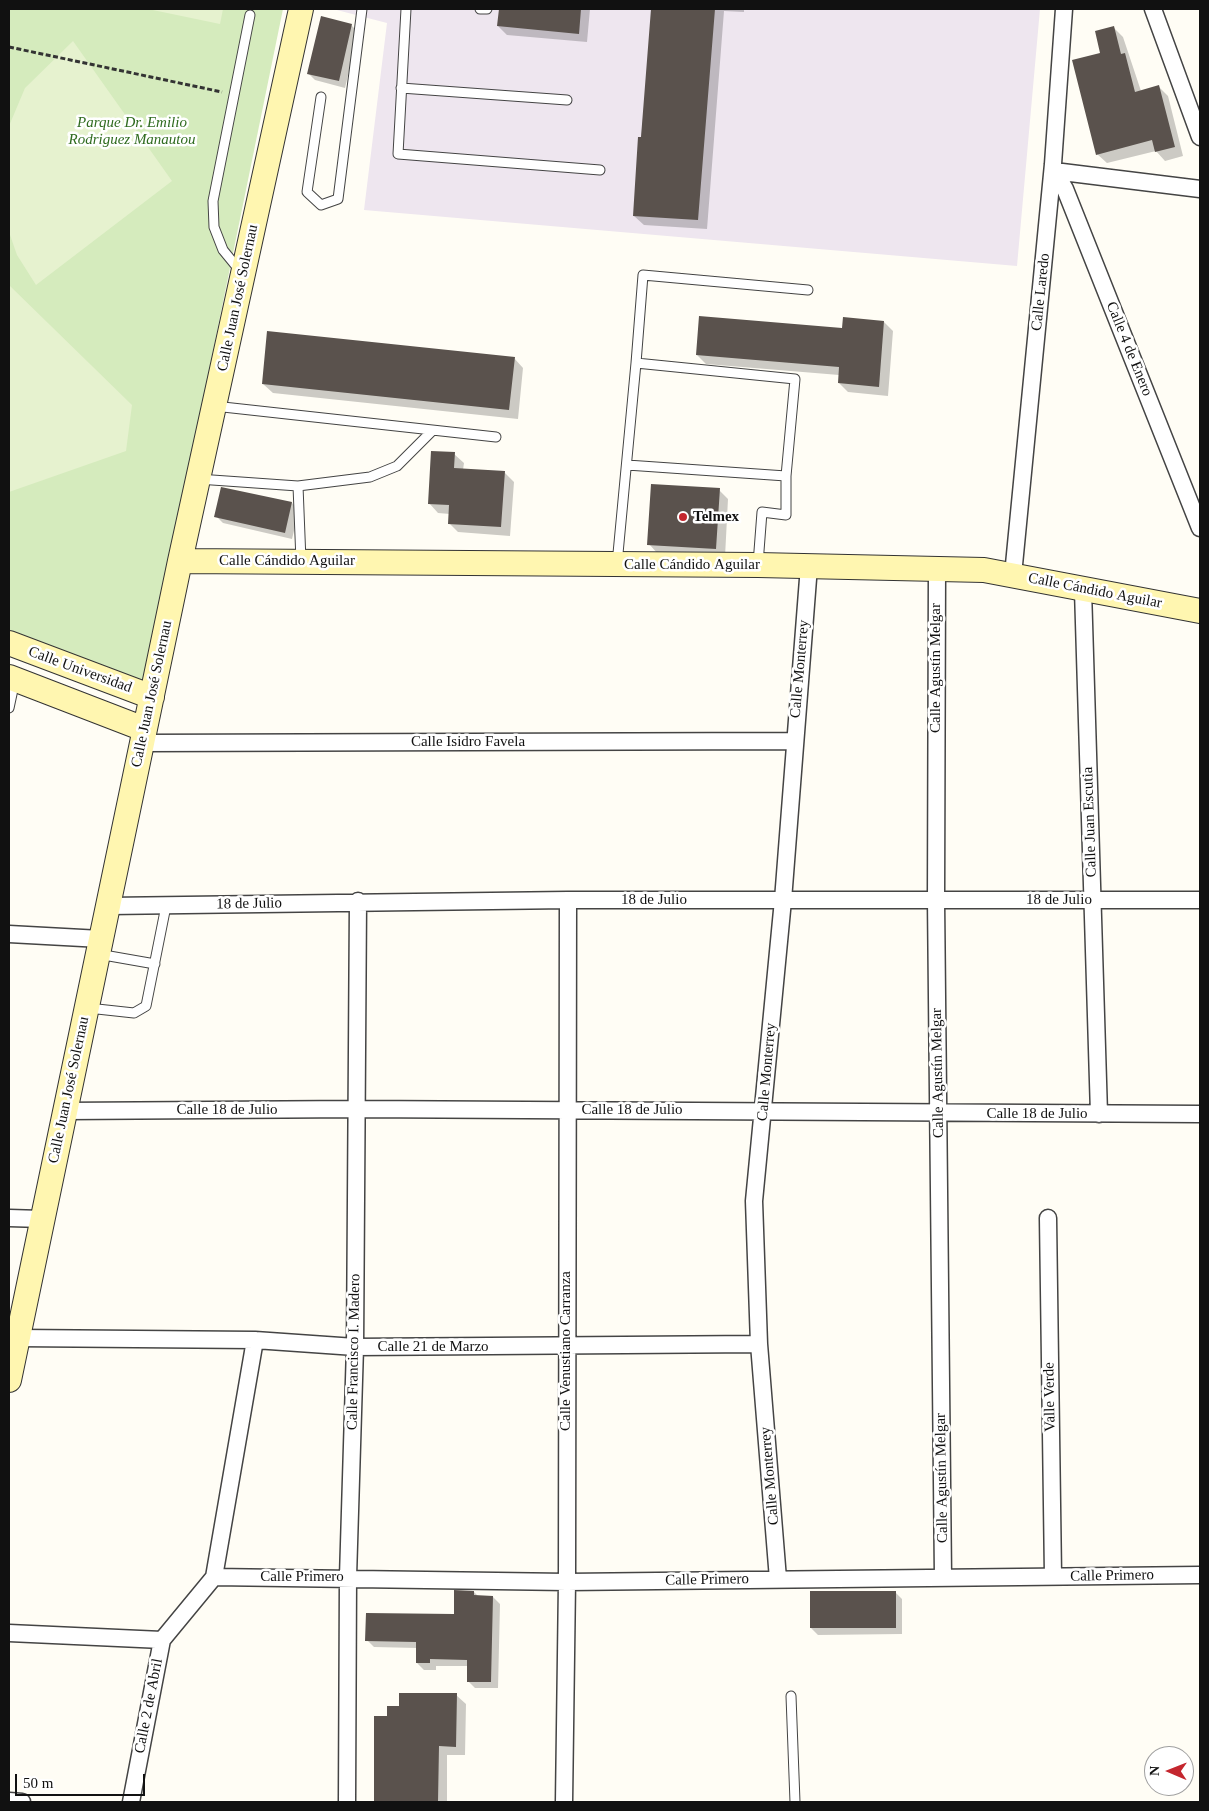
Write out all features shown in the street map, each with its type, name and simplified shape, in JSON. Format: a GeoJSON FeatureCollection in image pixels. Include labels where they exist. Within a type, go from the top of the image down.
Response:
{"type":"FeatureCollection","features":[{"type":"Feature","properties":{"kind":"street","name":"Calle Juan José Solernau"},"geometry":{"type":"LineString","coordinates":[[9,1380],[180,561],[301,9]]}},
{"type":"Feature","properties":{"kind":"street","name":"Calle Laredo"},"geometry":{"type":"LineString","coordinates":[[1013,575],[1054,168],[1064,9]]}},
{"type":"Feature","properties":{"kind":"street"},"geometry":{"type":"LineString","coordinates":[[1153,9],[1200,136]]}},
{"type":"Feature","properties":{"kind":"street"},"geometry":{"type":"LineString","coordinates":[[1054,168],[1200,189]]}},
{"type":"Feature","properties":{"kind":"street","name":"Calle 4 de Enero"},"geometry":{"type":"LineString","coordinates":[[1054,168],[1065,189],[1200,528]]}},
{"type":"Feature","properties":{"kind":"street","name":"Calle Cándido Aguilar"},"geometry":{"type":"LineString","coordinates":[[180,561],[758,565],[984,570],[1200,611]]}},
{"type":"Feature","properties":{"kind":"street","name":"Calle Monterrey"},"geometry":{"type":"LineString","coordinates":[[778,1579],[759,1344],[754,1201],[783,900],[809,566]]}},
{"type":"Feature","properties":{"kind":"street","name":"Calle Agustín Melgar"},"geometry":{"type":"LineString","coordinates":[[936,569],[936,900],[943,1577]]}},
{"type":"Feature","properties":{"kind":"street","name":"Calle Juan Escutia"},"geometry":{"type":"LineString","coordinates":[[1083,590],[1099,1114]]}},
{"type":"Feature","properties":{"kind":"street","name":"Calle Universidad"},"geometry":{"type":"LineString","coordinates":[[9,643],[152,697]]}},
{"type":"Feature","properties":{"kind":"street","name":"Calle Universidad"},"geometry":{"type":"LineString","coordinates":[[12,678],[143,736]]}},
{"type":"Feature","properties":{"kind":"street","name":"Calle Isidro Favela"},"geometry":{"type":"LineString","coordinates":[[143,736],[794,741]]}},
{"type":"Feature","properties":{"kind":"street","name":"Calle Venustiano Carranza"},"geometry":{"type":"LineString","coordinates":[[564,1802],[567,1582],[566,1110],[568,900]]}},
{"type":"Feature","properties":{"kind":"street","name":"18 de Julio"},"geometry":{"type":"LineString","coordinates":[[108,906],[358,901],[1200,900]]}},
{"type":"Feature","properties":{"kind":"street","name":"Calle Francisco I. Madero"},"geometry":{"type":"LineString","coordinates":[[347,1802],[348,1578],[355,1347],[358,901]]}},
{"type":"Feature","properties":{"kind":"street"},"geometry":{"type":"LineString","coordinates":[[9,934],[99,946]]}},
{"type":"Feature","properties":{"kind":"street","name":"Calle 18 de Julio"},"geometry":{"type":"LineString","coordinates":[[65,1111],[357,1109],[938,1114],[1200,1114]]}},
{"type":"Feature","properties":{"kind":"street"},"geometry":{"type":"LineString","coordinates":[[9,1218],[42,1218]]}},
{"type":"Feature","properties":{"kind":"street","name":"Valle Verde"},"geometry":{"type":"LineString","coordinates":[[1048,1218],[1053,1576]]}},
{"type":"Feature","properties":{"kind":"street","name":"Calle 21 de Marzo"},"geometry":{"type":"LineString","coordinates":[[17,1338],[255,1340],[355,1347],[566,1347],[759,1344]]}},
{"type":"Feature","properties":{"kind":"street"},"geometry":{"type":"LineString","coordinates":[[9,1633],[162,1640],[214,1577],[255,1340]]}},
{"type":"Feature","properties":{"kind":"street","name":"Calle Primero"},"geometry":{"type":"LineString","coordinates":[[214,1577],[567,1582],[1200,1575]]}},
{"type":"Feature","properties":{"kind":"street","name":"Calle 2 de Abril"},"geometry":{"type":"LineString","coordinates":[[131,1802],[162,1640]]}},
{"type":"Feature","properties":{"kind":"street"},"geometry":{"type":"LineString","coordinates":[[9,1801],[22,1802]]}},
{"type":"Feature","properties":{"kind":"lane"},"geometry":{"type":"LineString","coordinates":[[321,97],[307,192],[321,205],[338,199],[362,9]]}},
{"type":"Feature","properties":{"kind":"lane"},"geometry":{"type":"LineString","coordinates":[[406,9],[398,154],[600,170]]}},
{"type":"Feature","properties":{"kind":"lane"},"geometry":{"type":"LineString","coordinates":[[480,9],[487,9]]}},
{"type":"Feature","properties":{"kind":"lane"},"geometry":{"type":"LineString","coordinates":[[243,274],[223,250],[214,227],[213,201],[250,15]]}},
{"type":"Feature","properties":{"kind":"lane"},"geometry":{"type":"LineString","coordinates":[[401,88],[567,100]]}},
{"type":"Feature","properties":{"kind":"lane"},"geometry":{"type":"LineString","coordinates":[[617,564],[643,275],[808,290]]}},
{"type":"Feature","properties":{"kind":"lane"},"geometry":{"type":"LineString","coordinates":[[636,364],[795,379],[786,476],[786,515],[762,512],[758,565]]}},
{"type":"Feature","properties":{"kind":"lane"},"geometry":{"type":"LineString","coordinates":[[214,406],[496,437]]}},
{"type":"Feature","properties":{"kind":"lane"},"geometry":{"type":"LineString","coordinates":[[198,479],[298,486],[370,477],[397,466],[432,431]]}},
{"type":"Feature","properties":{"kind":"lane"},"geometry":{"type":"LineString","coordinates":[[627,465],[786,476]]}},
{"type":"Feature","properties":{"kind":"lane"},"geometry":{"type":"LineString","coordinates":[[298,486],[301,561]]}},
{"type":"Feature","properties":{"kind":"lane"},"geometry":{"type":"LineString","coordinates":[[9,708],[12,678]]}},
{"type":"Feature","properties":{"kind":"lane"},"geometry":{"type":"LineString","coordinates":[[87,1007],[134,1013],[146,1006],[166,906]]}},
{"type":"Feature","properties":{"kind":"lane"},"geometry":{"type":"LineString","coordinates":[[99,946],[155,964]]}},
{"type":"Feature","properties":{"kind":"lane"},"geometry":{"type":"LineString","coordinates":[[792,1696],[795,1802]]}},
{"type":"Feature","properties":{"kind":"path"},"geometry":{"type":"LineString","coordinates":[[9,47],[234,95]]}},
{"type":"Feature","properties":{"kind":"shaded area"},"geometry":{"type":"Polygon","coordinates":[[[333,9],[1040,9],[1017,266],[364,210],[387,23],[333,9]]]}},
{"type":"Feature","properties":{"kind":"green space","name":"Parque Dr. Emilio Rodriguez Manautou"},"geometry":{"type":"Polygon","coordinates":[[[9,9],[283,9],[145,683],[9,632],[9,9]]]}},
{"type":"Feature","properties":{"kind":"green space"},"geometry":{"type":"Polygon","coordinates":[[[148,9],[223,9],[220,24],[148,9]]]}},
{"type":"Feature","properties":{"kind":"green space"},"geometry":{"type":"Polygon","coordinates":[[[73,41],[172,181],[36,285],[17,255],[9,232],[9,126],[25,88],[73,41]]]}},
{"type":"Feature","properties":{"kind":"green space"},"geometry":{"type":"Polygon","coordinates":[[[9,285],[132,405],[126,451],[9,492],[9,285]]]}},
{"type":"Feature","properties":{"kind":"building"},"geometry":{"type":"Polygon","coordinates":[[[499,9],[581,9],[579,34],[497,26],[499,9]]]}},
{"type":"Feature","properties":{"kind":"building"},"geometry":{"type":"Polygon","coordinates":[[[651,9],[715,9],[698,220],[633,216],[638,137],[641,137],[651,9]]]}},
{"type":"Feature","properties":{"kind":"building"},"geometry":{"type":"Polygon","coordinates":[[[321,16],[352,24],[339,81],[307,74],[321,16]]]}},
{"type":"Feature","properties":{"kind":"building"},"geometry":{"type":"Polygon","coordinates":[[[1114,26],[1121,54],[1125,53],[1135,92],[1159,85],[1175,147],[1155,152],[1152,140],[1096,155],[1072,60],[1100,53],[1095,31],[1114,26]]]}},
{"type":"Feature","properties":{"kind":"building"},"geometry":{"type":"Polygon","coordinates":[[[699,316],[842,328],[843,317],[884,321],[879,387],[838,383],[839,367],[696,355],[699,316]]]}},
{"type":"Feature","properties":{"kind":"building"},"geometry":{"type":"Polygon","coordinates":[[[267,331],[515,357],[509,410],[262,384],[267,331]]]}},
{"type":"Feature","properties":{"kind":"building"},"geometry":{"type":"Polygon","coordinates":[[[431,451],[455,452],[454,468],[505,471],[501,527],[448,524],[449,505],[428,504],[431,451]]]}},
{"type":"Feature","properties":{"kind":"building","name":"Telmex"},"geometry":{"type":"Polygon","coordinates":[[[651,484],[720,488],[716,549],[647,545],[651,484]]]}},
{"type":"Feature","properties":{"kind":"building"},"geometry":{"type":"Polygon","coordinates":[[[221,487],[292,502],[285,533],[214,517],[221,487]]]}},
{"type":"Feature","properties":{"kind":"building"},"geometry":{"type":"Polygon","coordinates":[[[454,1590],[474,1591],[474,1595],[493,1596],[491,1682],[467,1682],[467,1660],[430,1659],[430,1663],[416,1663],[416,1642],[365,1641],[366,1613],[454,1614],[454,1590]]]}},
{"type":"Feature","properties":{"kind":"building"},"geometry":{"type":"Polygon","coordinates":[[[810,1591],[896,1591],[896,1628],[810,1628],[810,1591]]]}},
{"type":"Feature","properties":{"kind":"building"},"geometry":{"type":"Polygon","coordinates":[[[399,1693],[457,1693],[456,1747],[439,1746],[438,1802],[374,1802],[374,1716],[387,1716],[387,1706],[399,1706],[399,1693]]]}},
{"type":"Feature","properties":{"kind":"place","name":"Telmex"},"geometry":{"type":"Point","coordinates":[683,517]}}]}
